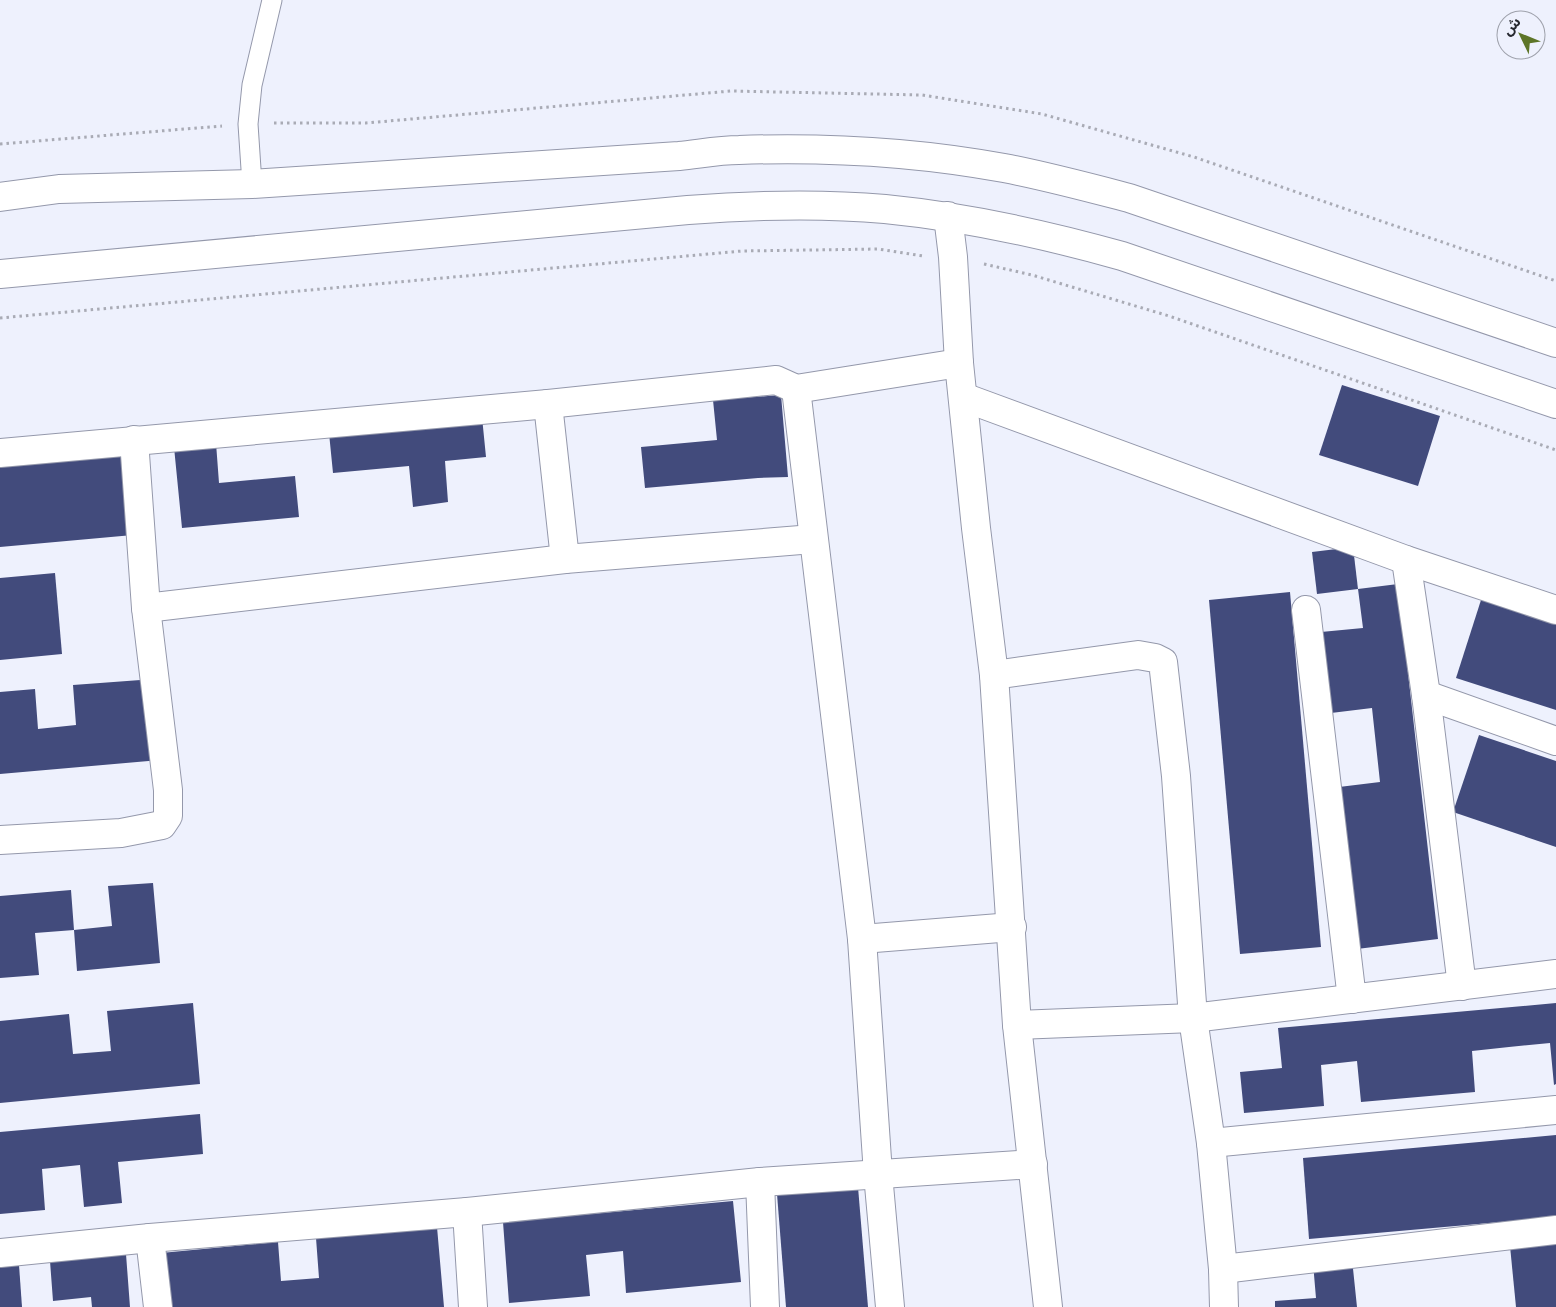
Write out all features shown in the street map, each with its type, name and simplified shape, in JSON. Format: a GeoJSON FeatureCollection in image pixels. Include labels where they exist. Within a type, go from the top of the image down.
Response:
{"type":"FeatureCollection","features":[{"type":"Feature","properties":{"kind":"street"},"geometry":{"type":"LineString","coordinates":[[0,197],[59,189],[252,184],[679,156],[737,150],[874,152],[938,158],[1003,168],[1066,181],[1129,198],[1556,343]]}},
{"type":"Feature","properties":{"kind":"street"},"geometry":{"type":"LineString","coordinates":[[0,274],[741,206],[818,206],[883,209],[948,216],[1007,226],[1122,256],[1556,404]]}},
{"type":"Feature","properties":{"kind":"street"},"geometry":{"type":"LineString","coordinates":[[948,216],[953,257],[959,363],[976,528],[994,675],[1017,1025],[1048,1307]]}},
{"type":"Feature","properties":{"kind":"street"},"geometry":{"type":"LineString","coordinates":[[0,453],[548,404],[776,380],[796,389],[959,363]]}},
{"type":"Feature","properties":{"kind":"street"},"geometry":{"type":"LineString","coordinates":[[796,389],[862,939],[878,1174],[890,1307]]}},
{"type":"Feature","properties":{"kind":"street"},"geometry":{"type":"LineString","coordinates":[[963,397],[1406,560],[1556,610]]}},
{"type":"Feature","properties":{"kind":"street"},"geometry":{"type":"LineString","coordinates":[[548,404],[565,559]]}},
{"type":"Feature","properties":{"kind":"street"},"geometry":{"type":"LineString","coordinates":[[0,840],[121,834],[162,825],[168,816],[168,790],[146,608],[134,440]]}},
{"type":"Feature","properties":{"kind":"street"},"geometry":{"type":"LineString","coordinates":[[146,608],[565,559],[813,539]]}},
{"type":"Feature","properties":{"kind":"street"},"geometry":{"type":"LineString","coordinates":[[1406,560],[1426,695],[1462,986]]}},
{"type":"Feature","properties":{"kind":"street"},"geometry":{"type":"LineString","coordinates":[[1306,610],[1352,1000]]}},
{"type":"Feature","properties":{"kind":"street"},"geometry":{"type":"LineString","coordinates":[[994,675],[1138,655],[1155,658],[1163,662],[1176,776],[1193,1018],[1211,1143],[1223,1269],[1224,1307]]}},
{"type":"Feature","properties":{"kind":"street"},"geometry":{"type":"LineString","coordinates":[[1426,695],[1556,741]]}},
{"type":"Feature","properties":{"kind":"street"},"geometry":{"type":"LineString","coordinates":[[862,939],[1012,928]]}},
{"type":"Feature","properties":{"kind":"street"},"geometry":{"type":"LineString","coordinates":[[1017,1025],[1193,1018],[1556,974]]}},
{"type":"Feature","properties":{"kind":"street"},"geometry":{"type":"LineString","coordinates":[[1211,1143],[1556,1110]]}},
{"type":"Feature","properties":{"kind":"street"},"geometry":{"type":"LineString","coordinates":[[0,1253],[150,1238],[467,1212],[760,1182],[1033,1164]]}},
{"type":"Feature","properties":{"kind":"street"},"geometry":{"type":"LineString","coordinates":[[760,1182],[765,1307]]}},
{"type":"Feature","properties":{"kind":"street"},"geometry":{"type":"LineString","coordinates":[[467,1212],[473,1307]]}},
{"type":"Feature","properties":{"kind":"street"},"geometry":{"type":"LineString","coordinates":[[1223,1269],[1556,1230]]}},
{"type":"Feature","properties":{"kind":"street"},"geometry":{"type":"LineString","coordinates":[[150,1238],[158,1307]]}},
{"type":"Feature","properties":{"kind":"lane"},"geometry":{"type":"LineString","coordinates":[[252,184],[248,124],[252,85],[272,0]]}},
{"type":"Feature","properties":{"kind":"path"},"geometry":{"type":"LineString","coordinates":[[0,318],[742,251],[878,249],[928,256],[953,257],[1032,275],[1168,316],[1556,450]]}},
{"type":"Feature","properties":{"kind":"building"},"geometry":{"type":"Polygon","coordinates":[[[1342,385],[1440,416],[1418,486],[1319,455],[1342,385]]]}},
{"type":"Feature","properties":{"kind":"building"},"geometry":{"type":"Polygon","coordinates":[[[781,395],[788,477],[645,488],[641,447],[717,440],[713,400],[781,395]]]}},
{"type":"Feature","properties":{"kind":"building"},"geometry":{"type":"Polygon","coordinates":[[[482,417],[486,457],[445,461],[448,502],[413,507],[409,466],[333,473],[329,433],[482,417]]]}},
{"type":"Feature","properties":{"kind":"building"},"geometry":{"type":"Polygon","coordinates":[[[216,443],[219,483],[295,476],[299,517],[182,528],[174,447],[216,443]]]}},
{"type":"Feature","properties":{"kind":"building"},"geometry":{"type":"Polygon","coordinates":[[[126,454],[133,535],[0,547],[0,466],[126,454]]]}},
{"type":"Feature","properties":{"kind":"building"},"geometry":{"type":"Polygon","coordinates":[[[1353,547],[1358,589],[1317,594],[1312,552],[1353,547]]]}},
{"type":"Feature","properties":{"kind":"building"},"geometry":{"type":"Polygon","coordinates":[[[55,573],[62,654],[0,660],[0,578],[55,573]]]}},
{"type":"Feature","properties":{"kind":"building"},"geometry":{"type":"Polygon","coordinates":[[[1398,584],[1438,939],[1357,949],[1339,787],[1380,782],[1372,708],[1331,713],[1321,632],[1363,628],[1358,589],[1398,584]]]}},
{"type":"Feature","properties":{"kind":"building"},"geometry":{"type":"Polygon","coordinates":[[[1290,592],[1321,947],[1240,954],[1209,600],[1290,592]]]}},
{"type":"Feature","properties":{"kind":"building"},"geometry":{"type":"Polygon","coordinates":[[[1481,600],[1556,624],[1556,710],[1456,678],[1481,600]]]}},
{"type":"Feature","properties":{"kind":"building"},"geometry":{"type":"Polygon","coordinates":[[[154,679],[160,760],[0,774],[0,692],[35,689],[38,729],[76,725],[73,685],[154,679]]]}},
{"type":"Feature","properties":{"kind":"building"},"geometry":{"type":"Polygon","coordinates":[[[1479,735],[1556,761],[1556,847],[1453,812],[1479,735]]]}},
{"type":"Feature","properties":{"kind":"building"},"geometry":{"type":"Polygon","coordinates":[[[153,883],[160,963],[77,971],[74,930],[112,926],[108,886],[153,883]]]}},
{"type":"Feature","properties":{"kind":"building"},"geometry":{"type":"Polygon","coordinates":[[[71,890],[74,930],[35,933],[39,975],[0,978],[0,896],[71,890]]]}},
{"type":"Feature","properties":{"kind":"building"},"geometry":{"type":"Polygon","coordinates":[[[193,1003],[200,1084],[0,1103],[0,1021],[69,1014],[73,1054],[111,1051],[107,1011],[193,1003]]]}},
{"type":"Feature","properties":{"kind":"building"},"geometry":{"type":"Polygon","coordinates":[[[1556,1003],[1556,1084],[1554,1085],[1550,1043],[1472,1051],[1475,1092],[1361,1102],[1357,1061],[1321,1065],[1324,1106],[1244,1113],[1240,1072],[1282,1068],[1278,1028],[1556,1003]]]}},
{"type":"Feature","properties":{"kind":"building"},"geometry":{"type":"Polygon","coordinates":[[[200,1114],[203,1154],[118,1162],[122,1203],[84,1207],[80,1165],[42,1169],[45,1210],[0,1214],[0,1132],[200,1114]]]}},
{"type":"Feature","properties":{"kind":"building"},"geometry":{"type":"Polygon","coordinates":[[[1556,1135],[1556,1217],[1309,1239],[1303,1158],[1556,1135]]]}},
{"type":"Feature","properties":{"kind":"building"},"geometry":{"type":"Polygon","coordinates":[[[858,1187],[868,1307],[786,1307],[777,1194],[858,1187]]]}},
{"type":"Feature","properties":{"kind":"building"},"geometry":{"type":"Polygon","coordinates":[[[733,1201],[741,1282],[626,1293],[623,1251],[586,1255],[590,1296],[509,1303],[503,1222],[733,1201]]]}},
{"type":"Feature","properties":{"kind":"building"},"geometry":{"type":"Polygon","coordinates":[[[437,1227],[444,1307],[166,1307],[161,1253],[278,1242],[281,1281],[319,1278],[316,1238],[437,1227]]]}},
{"type":"Feature","properties":{"kind":"building"},"geometry":{"type":"Polygon","coordinates":[[[1556,1241],[1556,1307],[1516,1307],[1510,1246],[1556,1241]]]}},
{"type":"Feature","properties":{"kind":"building"},"geometry":{"type":"Polygon","coordinates":[[[126,1254],[130,1307],[92,1307],[91,1297],[53,1301],[50,1261],[126,1254]]]}},
{"type":"Feature","properties":{"kind":"building"},"geometry":{"type":"Polygon","coordinates":[[[1352,1259],[1357,1307],[1275,1307],[1275,1301],[1316,1298],[1313,1263],[1352,1259]]]}},
{"type":"Feature","properties":{"kind":"building"},"geometry":{"type":"Polygon","coordinates":[[[19,1265],[22,1307],[0,1307],[0,1267],[19,1265]]]}}]}
